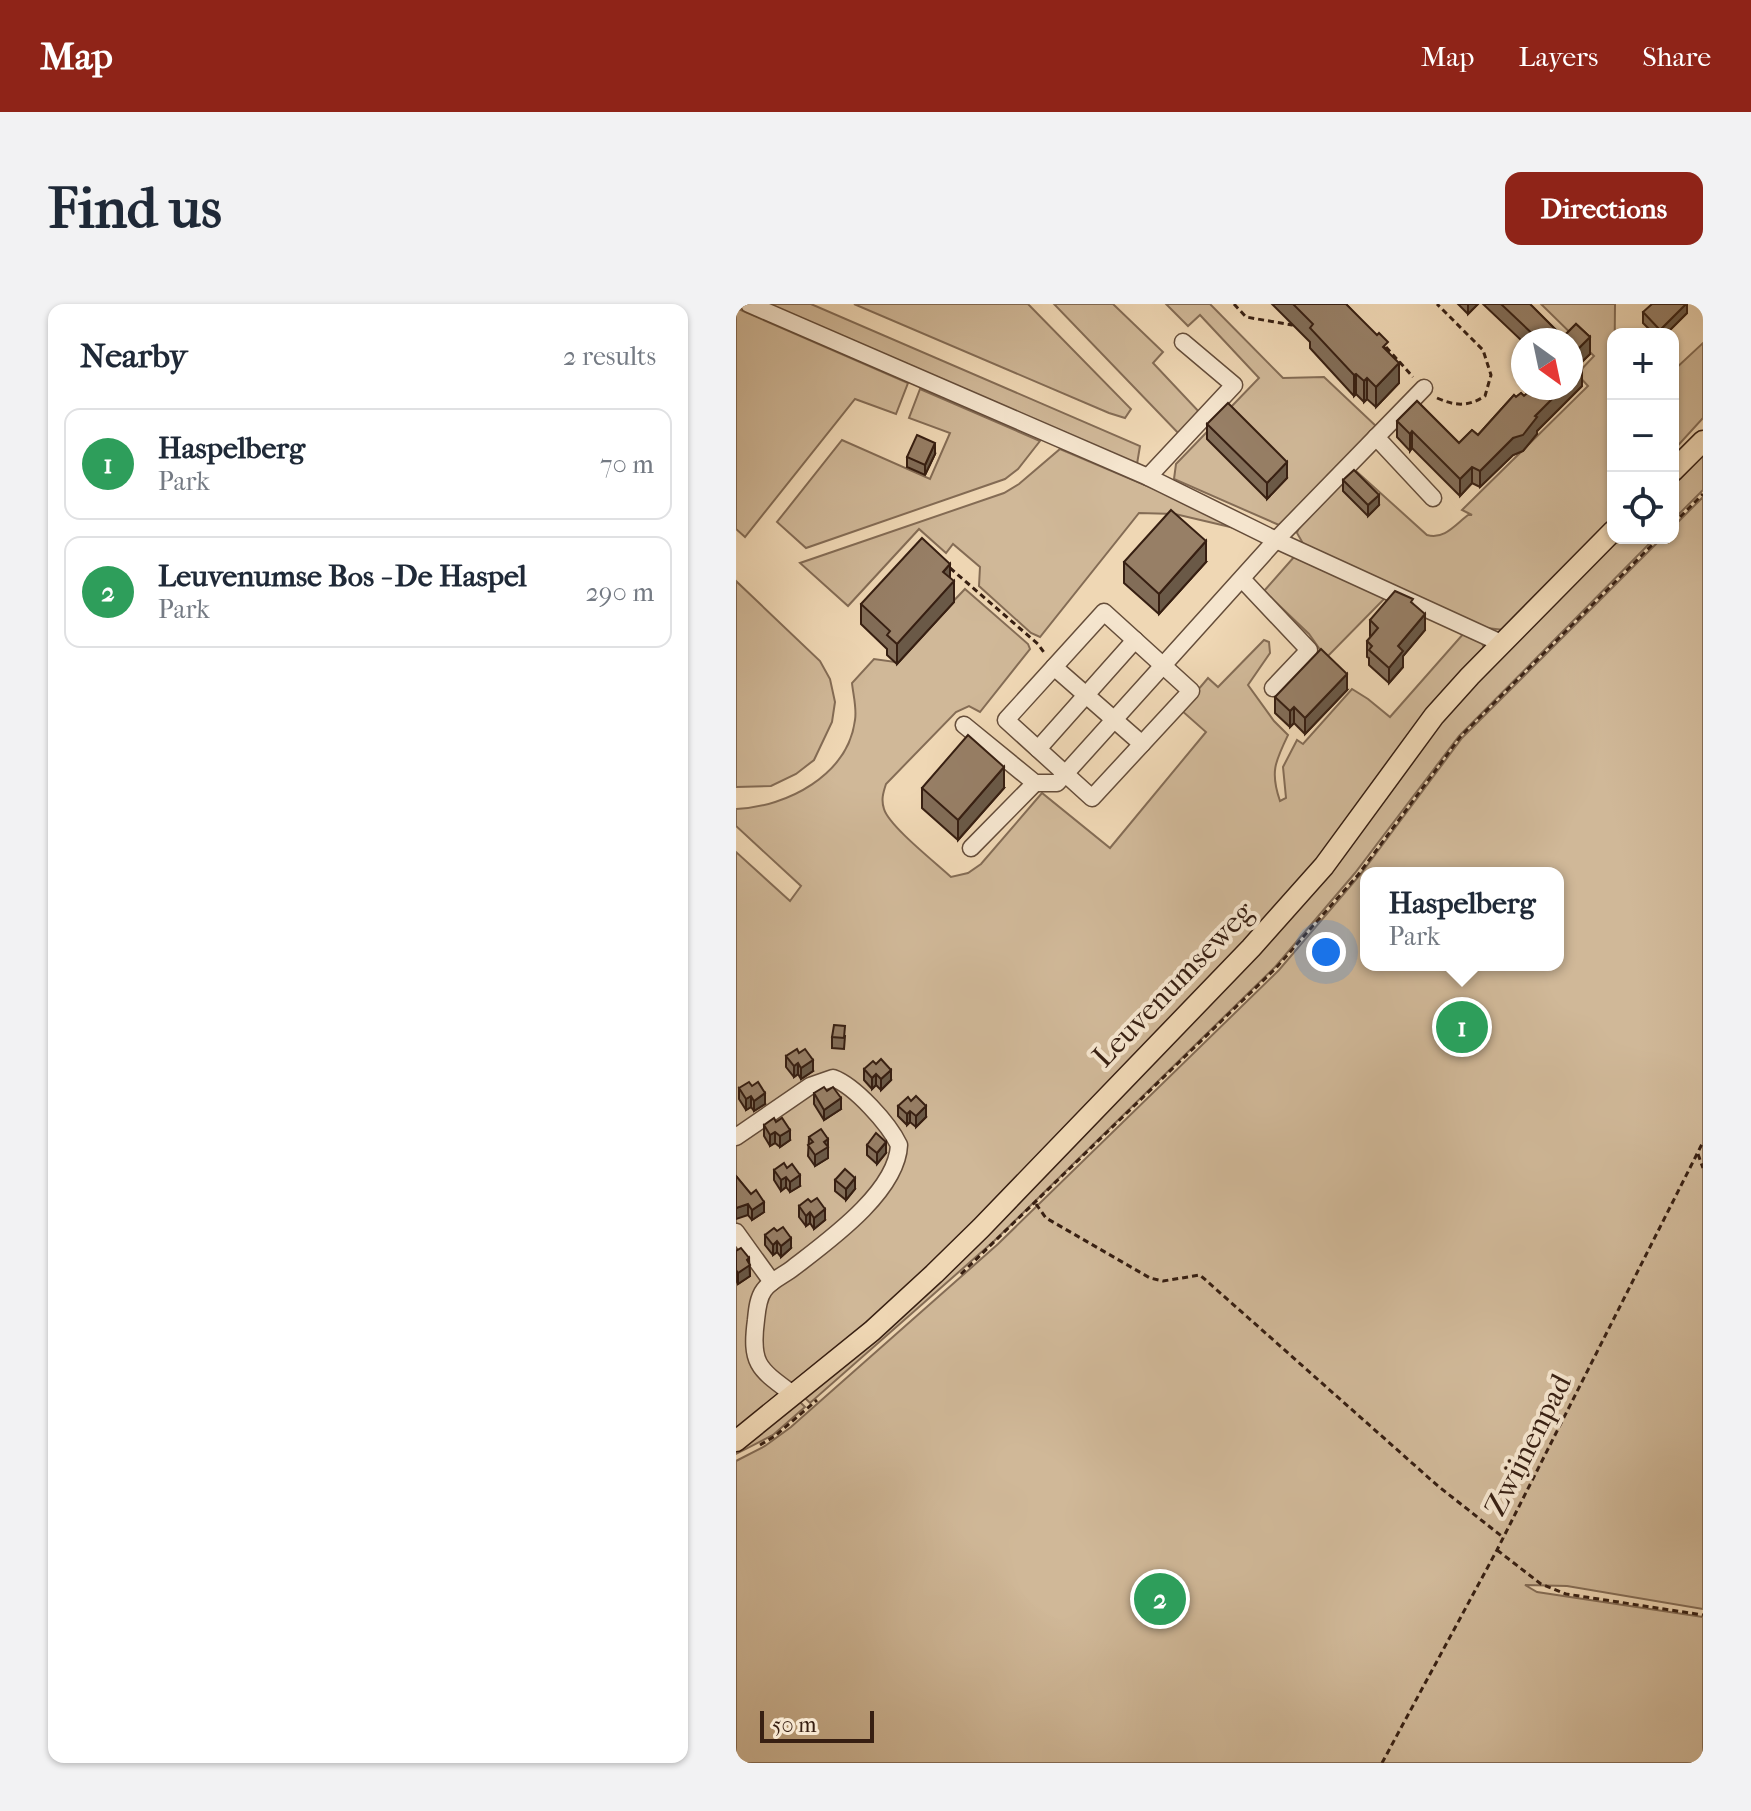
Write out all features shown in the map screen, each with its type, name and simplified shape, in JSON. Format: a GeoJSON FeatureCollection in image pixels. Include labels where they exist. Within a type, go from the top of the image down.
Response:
{"type":"FeatureCollection","features":[{"type":"Feature","properties":{"kind":"main road"},"geometry":{"type":"LineString","coordinates":[[1679,465],[1703,441]]}},
{"type":"Feature","properties":{"kind":"main road","name":"Leuvenumseweg"},"geometry":{"type":"LineString","coordinates":[[736,1441],[872,1331],[981,1228],[1251,948],[1324,866],[1434,716],[1501,643],[1607,537]]}},
{"type":"Feature","properties":{"kind":"lane"},"geometry":{"type":"LineString","coordinates":[[749,304],[1148,477],[1276,540],[1501,643]]}},
{"type":"Feature","properties":{"kind":"lane"},"geometry":{"type":"LineString","coordinates":[[1148,477],[1234,385],[1183,342]]}},
{"type":"Feature","properties":{"kind":"lane"},"geometry":{"type":"LineString","coordinates":[[964,725],[1035,783],[1057,783],[1276,540],[1424,388]]}},
{"type":"Feature","properties":{"kind":"lane"},"geometry":{"type":"LineString","coordinates":[[1376,437],[1433,498]]}},
{"type":"Feature","properties":{"kind":"lane"},"geometry":{"type":"LineString","coordinates":[[1242,579],[1309,650],[1273,688]]}},
{"type":"Feature","properties":{"kind":"lane"},"geometry":{"type":"LineString","coordinates":[[1104,612],[1191,691],[1092,798],[1006,720],[1054,667],[1104,612]]}},
{"type":"Feature","properties":{"kind":"lane"},"geometry":{"type":"LineString","coordinates":[[1038,749],[1135,640]]}},
{"type":"Feature","properties":{"kind":"lane"},"geometry":{"type":"LineString","coordinates":[[1054,667],[1142,744]]}},
{"type":"Feature","properties":{"kind":"lane"},"geometry":{"type":"LineString","coordinates":[[971,848],[1035,783]]}},
{"type":"Feature","properties":{"kind":"lane"},"geometry":{"type":"LineString","coordinates":[[736,1137],[810,1086],[833,1078],[851,1088],[892,1132],[899,1145],[895,1168],[874,1198],[837,1233],[764,1290],[758,1306],[753,1350],[758,1364],[794,1395]]}},
{"type":"Feature","properties":{"kind":"lane"},"geometry":{"type":"LineString","coordinates":[[736,1232],[772,1282]]}},
{"type":"Feature","properties":{"kind":"path"},"geometry":{"type":"LineString","coordinates":[[1234,304],[1246,317],[1292,325],[1300,318]]}},
{"type":"Feature","properties":{"kind":"path"},"geometry":{"type":"LineString","coordinates":[[1384,346],[1438,399],[1455,405],[1472,404],[1485,396],[1491,375],[1483,350],[1437,304]]}},
{"type":"Feature","properties":{"kind":"path"},"geometry":{"type":"LineString","coordinates":[[1679,518],[1703,494]]}},
{"type":"Feature","properties":{"kind":"path","name":"Leuvenumseweg"},"geometry":{"type":"LineString","coordinates":[[1364,867],[1461,736],[1653,544]]}},
{"type":"Feature","properties":{"kind":"path"},"geometry":{"type":"LineString","coordinates":[[945,564],[1038,644],[1054,667]]}},
{"type":"Feature","properties":{"kind":"path","name":"Leuvenumseweg"},"geometry":{"type":"LineString","coordinates":[[1360,872],[1276,968],[1036,1204],[1046,1218],[1138,1274],[1163,1281],[1200,1275],[1438,1486],[1504,1538]]}},
{"type":"Feature","properties":{"kind":"path","name":"Zwijnenpad"},"geometry":{"type":"LineString","coordinates":[[1382,1763],[1504,1538],[1703,1142]]}},
{"type":"Feature","properties":{"kind":"path"},"geometry":{"type":"LineString","coordinates":[[1698,1154],[1703,1168]]}},
{"type":"Feature","properties":{"kind":"path"},"geometry":{"type":"LineString","coordinates":[[1497,1550],[1541,1584],[1566,1594],[1703,1615]]}},
{"type":"Feature","properties":{"kind":"shaded area"},"geometry":{"type":"Polygon","coordinates":[[[763,304],[811,304],[1140,446],[1137,464],[763,304]]]}},
{"type":"Feature","properties":{"kind":"shaded area"},"geometry":{"type":"Polygon","coordinates":[[[854,304],[1028,304],[1131,409],[1125,418],[1109,413],[854,304]]]}},
{"type":"Feature","properties":{"kind":"shaded area"},"geometry":{"type":"Polygon","coordinates":[[[1054,304],[1113,304],[1163,352],[1153,363],[1202,415],[1182,437],[1054,304]]]}},
{"type":"Feature","properties":{"kind":"shaded area"},"geometry":{"type":"Polygon","coordinates":[[[1166,304],[1210,304],[1283,378],[1324,377],[1377,427],[1279,525],[1174,479],[1176,464],[1259,378],[1200,315],[1188,326],[1166,304]]]}},
{"type":"Feature","properties":{"kind":"shaded area"},"geometry":{"type":"Polygon","coordinates":[[[1541,304],[1615,304],[1615,328],[1607,328],[1607,526],[1504,630],[1487,628],[1305,547],[1297,533],[1300,524],[1355,470],[1427,535],[1444,534],[1472,515],[1462,510],[1574,400],[1583,400],[1583,391],[1588,386],[1583,381],[1583,368],[1594,356],[1583,345],[1583,328],[1565,328],[1541,304]]]}},
{"type":"Feature","properties":{"kind":"shaded area"},"geometry":{"type":"Polygon","coordinates":[[[736,308],[908,383],[896,414],[855,399],[745,537],[736,529],[736,308]]]}},
{"type":"Feature","properties":{"kind":"shaded area"},"geometry":{"type":"Polygon","coordinates":[[[1703,343],[1703,418],[1679,444],[1679,400],[1679,365],[1703,343]]]}},
{"type":"Feature","properties":{"kind":"shaded area"},"geometry":{"type":"Polygon","coordinates":[[[920,389],[1040,441],[1018,469],[1005,479],[806,548],[777,522],[842,440],[930,479],[950,433],[909,418],[920,389]]]}},
{"type":"Feature","properties":{"kind":"shaded area"},"geometry":{"type":"Polygon","coordinates":[[[1060,449],[1260,534],[1175,514],[1139,513],[1040,637],[1031,633],[979,586],[980,567],[953,544],[946,553],[919,529],[848,606],[800,563],[1004,493],[1060,449]]]}},
{"type":"Feature","properties":{"kind":"shaded area"},"geometry":{"type":"Polygon","coordinates":[[[1703,450],[1703,490],[1679,514],[1679,474],[1703,450]]]}},
{"type":"Feature","properties":{"kind":"shaded area"},"geometry":{"type":"Polygon","coordinates":[[[1703,497],[1703,1609],[1567,1586],[1525,1585],[1537,1592],[1703,1617],[1703,1763],[736,1763],[736,1461],[765,1446],[791,1427],[998,1244],[1279,970],[1360,875],[1360,971],[1564,971],[1564,867],[1366,867],[1462,738],[1656,544],[1679,544],[1679,521],[1703,497]]]}},
{"type":"Feature","properties":{"kind":"shaded area"},"geometry":{"type":"Polygon","coordinates":[[[1609,544],[1649,544],[1459,736],[1355,873],[1275,967],[994,1241],[810,1403],[804,1397],[986,1233],[1441,720],[1609,544]]]}},
{"type":"Feature","properties":{"kind":"shaded area"},"geometry":{"type":"Polygon","coordinates":[[[1294,557],[1385,598],[1326,658],[1309,634],[1264,591],[1294,557]]]}},
{"type":"Feature","properties":{"kind":"shaded area"},"geometry":{"type":"Polygon","coordinates":[[[736,581],[820,661],[830,679],[835,702],[832,722],[814,760],[796,774],[771,786],[736,787],[736,581]]]}},
{"type":"Feature","properties":{"kind":"shaded area"},"geometry":{"type":"Polygon","coordinates":[[[965,589],[1030,649],[980,712],[969,706],[956,712],[886,784],[883,800],[884,809],[894,825],[951,877],[968,873],[981,864],[1042,793],[1110,848],[1206,732],[1181,710],[1208,678],[1218,687],[1264,640],[1269,642],[1270,653],[1248,685],[1288,735],[1275,767],[1280,801],[1286,798],[1283,767],[1297,740],[1303,744],[1352,689],[1390,717],[1464,633],[1482,643],[1484,648],[1292,893],[963,1238],[795,1385],[780,1380],[757,1350],[767,1292],[839,1235],[902,1144],[833,1074],[736,1133],[736,852],[790,901],[801,886],[736,826],[736,809],[775,802],[812,784],[828,772],[850,740],[855,715],[852,683],[874,659],[895,662],[965,589]]]}},
{"type":"Feature","properties":{"kind":"shaded area"},"geometry":{"type":"Polygon","coordinates":[[[839,1083],[894,1140],[880,1187],[785,1271],[773,1271],[736,1227],[736,1141],[812,1089],[839,1083]]]}},
{"type":"Feature","properties":{"kind":"shaded area"},"geometry":{"type":"Polygon","coordinates":[[[736,1237],[761,1279],[751,1330],[779,1396],[736,1434],[736,1237]]]}},
{"type":"Feature","properties":{"kind":"shaded area"},"geometry":{"type":"Polygon","coordinates":[[[799,1401],[805,1407],[773,1435],[736,1454],[736,1451],[799,1401]]]}},
{"type":"Feature","properties":{"kind":"building"},"geometry":{"type":"Polygon","coordinates":[[[1293,304],[1346,304],[1388,342],[1383,347],[1399,363],[1376,387],[1367,378],[1364,381],[1354,375],[1310,328],[1313,324],[1293,304]]]}},
{"type":"Feature","properties":{"kind":"building"},"geometry":{"type":"Polygon","coordinates":[[[1501,304],[1530,304],[1554,328],[1526,328],[1501,304]]]}},
{"type":"Feature","properties":{"kind":"building"},"geometry":{"type":"Polygon","coordinates":[[[1652,304],[1686,304],[1662,328],[1658,328],[1643,312],[1652,304]]]}},
{"type":"Feature","properties":{"kind":"building"},"geometry":{"type":"Polygon","coordinates":[[[1583,330],[1590,337],[1583,344],[1583,330]]]}},
{"type":"Feature","properties":{"kind":"building"},"geometry":{"type":"Polygon","coordinates":[[[1511,398],[1551,400],[1535,416],[1523,435],[1513,438],[1480,471],[1472,467],[1460,479],[1412,431],[1410,434],[1397,421],[1417,401],[1459,443],[1472,430],[1478,435],[1511,398]]]}},
{"type":"Feature","properties":{"kind":"building"},"geometry":{"type":"Polygon","coordinates":[[[1228,403],[1287,462],[1267,483],[1207,424],[1228,403]]]}},
{"type":"Feature","properties":{"kind":"building"},"geometry":{"type":"Polygon","coordinates":[[[917,435],[935,443],[925,465],[907,457],[917,435]]]}},
{"type":"Feature","properties":{"kind":"building"},"geometry":{"type":"Polygon","coordinates":[[[1354,470],[1379,495],[1368,505],[1343,480],[1354,470]]]}},
{"type":"Feature","properties":{"kind":"building"},"geometry":{"type":"Polygon","coordinates":[[[1171,510],[1206,541],[1159,594],[1124,562],[1171,510]]]}},
{"type":"Feature","properties":{"kind":"building"},"geometry":{"type":"Polygon","coordinates":[[[922,538],[950,564],[943,572],[954,581],[897,644],[887,635],[890,631],[861,604],[922,538]]]}},
{"type":"Feature","properties":{"kind":"building"},"geometry":{"type":"Polygon","coordinates":[[[1395,591],[1413,599],[1411,602],[1425,614],[1398,646],[1403,651],[1389,668],[1369,650],[1372,646],[1367,641],[1378,628],[1370,620],[1395,591]]]}},
{"type":"Feature","properties":{"kind":"building"},"geometry":{"type":"Polygon","coordinates":[[[1321,649],[1347,674],[1305,718],[1294,707],[1290,711],[1275,697],[1321,649]]]}},
{"type":"Feature","properties":{"kind":"building"},"geometry":{"type":"Polygon","coordinates":[[[968,735],[1004,767],[958,820],[922,788],[968,735]]]}},
{"type":"Feature","properties":{"kind":"building"},"geometry":{"type":"Polygon","coordinates":[[[834,1025],[845,1026],[844,1038],[832,1037],[834,1025]]]}},
{"type":"Feature","properties":{"kind":"building"},"geometry":{"type":"Polygon","coordinates":[[[797,1049],[799,1053],[805,1049],[813,1060],[801,1068],[798,1063],[794,1066],[786,1056],[797,1049]]]}},
{"type":"Feature","properties":{"kind":"building"},"geometry":{"type":"Polygon","coordinates":[[[881,1059],[891,1070],[881,1079],[876,1074],[872,1078],[864,1069],[881,1059]]]}},
{"type":"Feature","properties":{"kind":"building"},"geometry":{"type":"Polygon","coordinates":[[[749,1082],[752,1086],[758,1082],[765,1093],[754,1101],[751,1096],[746,1099],[739,1088],[749,1082]]]}},
{"type":"Feature","properties":{"kind":"building"},"geometry":{"type":"Polygon","coordinates":[[[824,1087],[827,1091],[833,1087],[841,1098],[824,1110],[814,1093],[824,1087]]]}},
{"type":"Feature","properties":{"kind":"building"},"geometry":{"type":"Polygon","coordinates":[[[916,1096],[926,1106],[916,1116],[910,1111],[907,1114],[898,1106],[908,1097],[911,1101],[916,1096]]]}},
{"type":"Feature","properties":{"kind":"building"},"geometry":{"type":"Polygon","coordinates":[[[774,1118],[776,1122],[782,1118],[790,1130],[780,1136],[775,1132],[770,1135],[764,1125],[774,1118]]]}},
{"type":"Feature","properties":{"kind":"building"},"geometry":{"type":"Polygon","coordinates":[[[821,1129],[828,1139],[824,1142],[828,1147],[815,1155],[808,1145],[813,1142],[809,1137],[821,1129]]]}},
{"type":"Feature","properties":{"kind":"building"},"geometry":{"type":"Polygon","coordinates":[[[876,1133],[886,1142],[877,1153],[867,1145],[876,1133]]]}},
{"type":"Feature","properties":{"kind":"building"},"geometry":{"type":"Polygon","coordinates":[[[784,1163],[787,1168],[792,1164],[800,1175],[790,1182],[786,1177],[781,1180],[774,1170],[784,1163]]]}},
{"type":"Feature","properties":{"kind":"building"},"geometry":{"type":"Polygon","coordinates":[[[845,1169],[855,1178],[846,1189],[835,1180],[845,1169]]]}},
{"type":"Feature","properties":{"kind":"building"},"geometry":{"type":"Polygon","coordinates":[[[736,1176],[751,1194],[756,1190],[764,1202],[752,1210],[748,1204],[736,1208],[736,1176]]]}},
{"type":"Feature","properties":{"kind":"building"},"geometry":{"type":"Polygon","coordinates":[[[817,1198],[825,1209],[814,1218],[810,1212],[806,1216],[799,1206],[808,1199],[811,1202],[817,1198]]]}},
{"type":"Feature","properties":{"kind":"building"},"geometry":{"type":"Polygon","coordinates":[[[783,1227],[791,1238],[781,1246],[777,1241],[773,1245],[765,1235],[774,1228],[777,1231],[783,1227]]]}},
{"type":"Feature","properties":{"kind":"building"},"geometry":{"type":"Polygon","coordinates":[[[741,1248],[750,1265],[738,1273],[736,1251],[741,1248]]]}},
{"type":"Feature","properties":{"kind":"place","name":"Haspelberg"},"geometry":{"type":"Point","coordinates":[1462,1027]}},
{"type":"Feature","properties":{"kind":"place","name":"Leuvenumse Bos - De Haspel"},"geometry":{"type":"Point","coordinates":[1160,1599]}}]}
